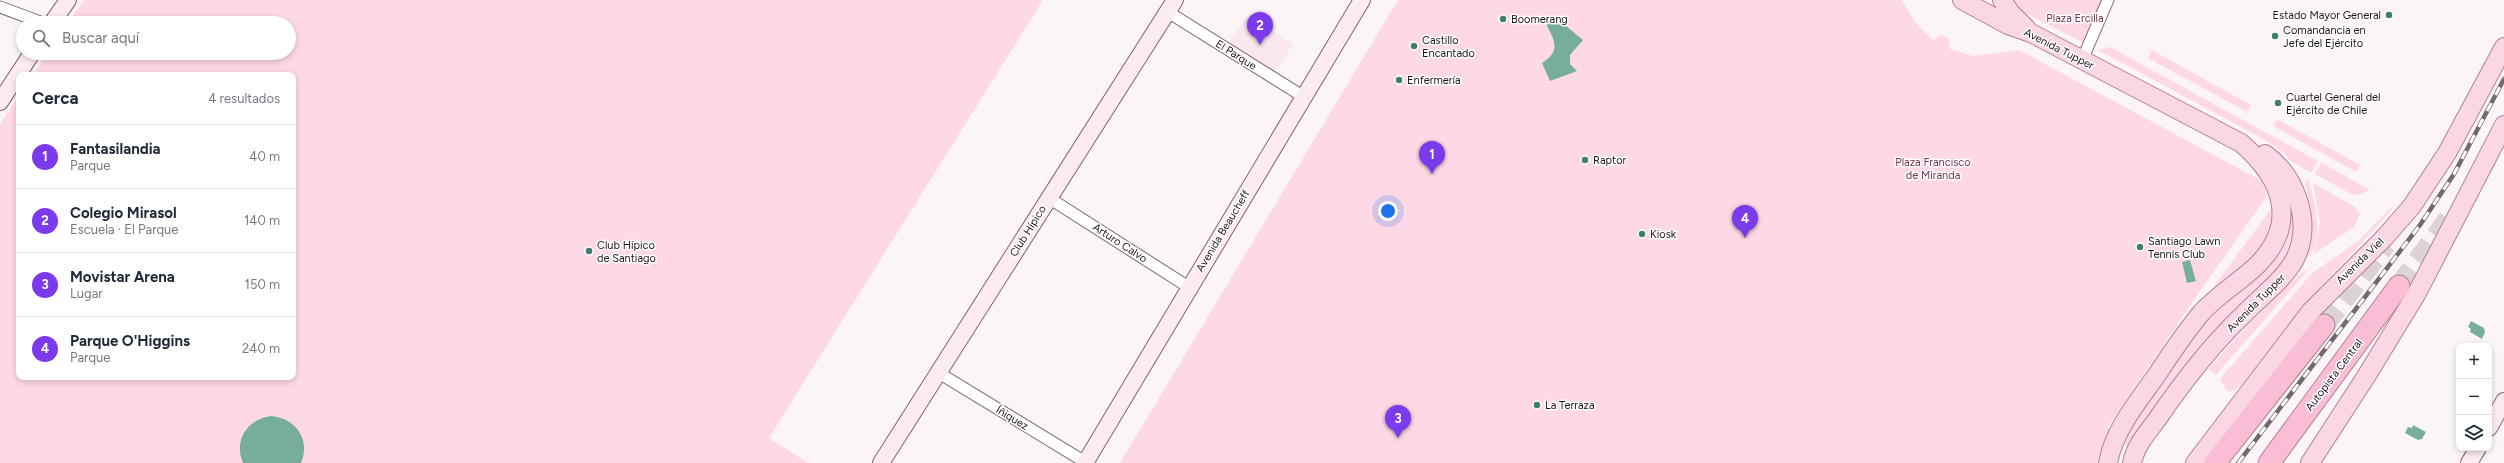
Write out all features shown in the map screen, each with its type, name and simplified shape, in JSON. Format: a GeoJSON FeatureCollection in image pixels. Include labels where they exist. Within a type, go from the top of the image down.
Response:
{"type":"FeatureCollection","features":[{"type":"Feature","properties":{"kind":"highway","name":"Autopista Central"},"geometry":{"type":"LineString","coordinates":[[2269,463],[2399,286]]}},
{"type":"Feature","properties":{"kind":"highway"},"geometry":{"type":"LineString","coordinates":[[2216,463],[2324,325]]}},
{"type":"Feature","properties":{"kind":"main road"},"geometry":{"type":"LineString","coordinates":[[57,16],[68,0]]}},
{"type":"Feature","properties":{"kind":"main road","name":"Avenida Beaucheff"},"geometry":{"type":"LineString","coordinates":[[1085,463],[1362,0]]}},
{"type":"Feature","properties":{"kind":"main road","name":"Avenida Tupper"},"geometry":{"type":"LineString","coordinates":[[1962,0],[2003,22],[2031,33],[2241,143],[2262,151],[2273,159],[2293,186],[2302,215],[2301,236],[2298,252],[2280,280],[2231,326],[2193,369],[2137,448],[2132,463]]}},
{"type":"Feature","properties":{"kind":"main road"},"geometry":{"type":"LineString","coordinates":[[2002,0],[2010,12],[2031,33]]}},
{"type":"Feature","properties":{"kind":"main road","name":"Club Hípico"},"geometry":{"type":"LineString","coordinates":[[881,463],[1172,6]]}},
{"type":"Feature","properties":{"kind":"main road","name":"Avenida Viel"},"geometry":{"type":"LineString","coordinates":[[2195,463],[2312,311],[2335,284],[2385,237],[2412,206],[2448,153],[2504,47]]}},
{"type":"Feature","properties":{"kind":"main road"},"geometry":{"type":"LineString","coordinates":[[20,72],[27,60]]}},
{"type":"Feature","properties":{"kind":"main road"},"geometry":{"type":"LineString","coordinates":[[0,102],[16,78]]}},
{"type":"Feature","properties":{"kind":"main road"},"geometry":{"type":"LineString","coordinates":[[2310,463],[2414,298],[2504,125]]}},
{"type":"Feature","properties":{"kind":"main road","name":"Avenida Tupper"},"geometry":{"type":"LineString","coordinates":[[2108,463],[2110,452],[2121,427],[2188,331],[2203,312],[2263,258],[2276,237],[2280,226],[2280,203],[2275,184],[2263,165],[2241,143]]}},
{"type":"Feature","properties":{"kind":"main road"},"geometry":{"type":"LineString","coordinates":[[2492,424],[2502,410]]}},
{"type":"Feature","properties":{"kind":"main road"},"geometry":{"type":"LineString","coordinates":[[2469,463],[2476,451]]}},
{"type":"Feature","properties":{"kind":"street"},"geometry":{"type":"LineString","coordinates":[[2082,60],[2108,0]]}},
{"type":"Feature","properties":{"kind":"street","name":"El Parque"},"geometry":{"type":"LineString","coordinates":[[1172,6],[1304,97]]}},
{"type":"Feature","properties":{"kind":"street"},"geometry":{"type":"LineString","coordinates":[[0,7],[24,16]]}},
{"type":"Feature","properties":{"kind":"street","name":"Arturo Calvo"},"geometry":{"type":"LineString","coordinates":[[1049,198],[1190,288]]}},
{"type":"Feature","properties":{"kind":"street","name":"Íñiquez"},"geometry":{"type":"LineString","coordinates":[[939,373],[1085,463]]}},
{"type":"Feature","properties":{"kind":"shaded area"},"geometry":{"type":"Polygon","coordinates":[[[1248,15],[1293,44],[1274,75],[1227,46],[1248,15]]]}},
{"type":"Feature","properties":{"kind":"shaded area"},"geometry":{"type":"Polygon","coordinates":[[[1551,16],[1554,16],[1583,40],[1570,55],[1570,64],[1577,71],[1550,81],[1542,63],[1548,59],[1554,50],[1554,41],[1546,24],[1551,16]]]}},
{"type":"Feature","properties":{"kind":"shaded area"},"geometry":{"type":"Polygon","coordinates":[[[2190,260],[2196,281],[2187,283],[2182,262],[2190,260]]]}},
{"type":"Feature","properties":{"kind":"shaded area"},"geometry":{"type":"Polygon","coordinates":[[[2471,321],[2484,328],[2485,332],[2482,339],[2470,332],[2471,329],[2468,327],[2471,321]]]}},
{"type":"Feature","properties":{"kind":"shaded area"},"geometry":{"type":"Polygon","coordinates":[[[271,416],[288,421],[299,432],[304,446],[304,454],[301,463],[243,463],[240,454],[240,446],[241,439],[245,432],[249,426],[256,421],[271,416]]]}},
{"type":"Feature","properties":{"kind":"shaded area"},"geometry":{"type":"Polygon","coordinates":[[[2413,425],[2426,432],[2422,439],[2418,440],[2405,433],[2408,427],[2412,428],[2413,425]]]}},
{"type":"Feature","properties":{"kind":"green space","name":"Club Hípico de Santiago"},"geometry":{"type":"Polygon","coordinates":[[[84,0],[1043,0],[769,438],[808,463],[0,463],[0,124],[16,100],[16,380],[296,380],[296,72],[35,72],[43,60],[296,60],[296,16],[73,16],[84,0]]]}},
{"type":"Feature","properties":{"kind":"green space","name":"Plaza Francisco de Miranda"},"geometry":{"type":"Polygon","coordinates":[[[1398,0],[1901,0],[1919,27],[1934,40],[1941,35],[1949,38],[1950,49],[1973,56],[2019,50],[2264,182],[2267,196],[2196,297],[2108,427],[2111,429],[2099,463],[1120,463],[1398,0]]]}},
{"type":"Feature","properties":{"kind":"green space","name":"Plaza Ercilla"},"geometry":{"type":"Polygon","coordinates":[[[2000,0],[2104,0],[2084,43],[2000,0]]]}},
{"type":"Feature","properties":{"kind":"green space"},"geometry":{"type":"Polygon","coordinates":[[[2110,47],[2318,161],[2311,173],[2289,160],[2284,153],[2267,141],[2098,50],[2110,47]]]}},
{"type":"Feature","properties":{"kind":"green space"},"geometry":{"type":"Polygon","coordinates":[[[2152,50],[2251,105],[2247,112],[2148,58],[2152,50]]]}},
{"type":"Feature","properties":{"kind":"green space"},"geometry":{"type":"Polygon","coordinates":[[[2277,119],[2360,165],[2356,172],[2273,126],[2277,119]]]}},
{"type":"Feature","properties":{"kind":"green space"},"geometry":{"type":"Polygon","coordinates":[[[2321,163],[2370,190],[2358,195],[2351,194],[2315,174],[2321,163]]]}},
{"type":"Feature","properties":{"kind":"green space"},"geometry":{"type":"Polygon","coordinates":[[[2306,180],[2309,181],[2317,220],[2316,240],[2314,249],[2309,257],[2306,255],[2310,236],[2311,219],[2305,183],[2306,180]]]}},
{"type":"Feature","properties":{"kind":"green space"},"geometry":{"type":"Polygon","coordinates":[[[2313,183],[2354,206],[2360,214],[2354,227],[2314,254],[2320,222],[2313,183]]]}},
{"type":"Feature","properties":{"kind":"green space"},"geometry":{"type":"Polygon","coordinates":[[[2288,197],[2297,205],[2292,254],[2131,447],[2122,443],[2191,340],[2223,303],[2242,286],[2288,197]]]}},
{"type":"Feature","properties":{"kind":"green space"},"geometry":{"type":"Polygon","coordinates":[[[2399,200],[2382,221],[2316,292],[2240,387],[2231,392],[2226,390],[2220,379],[2312,273],[2357,242],[2399,200]]]}},
{"type":"Feature","properties":{"kind":"green space"},"geometry":{"type":"Polygon","coordinates":[[[2273,203],[2277,206],[2265,247],[2194,313],[2271,209],[2273,203]]]}},
{"type":"Feature","properties":{"kind":"green space"},"geometry":{"type":"Polygon","coordinates":[[[2311,267],[2216,375],[2208,369],[2248,325],[2300,274],[2311,267]]]}},
{"type":"Feature","properties":{"kind":"tunnel"},"geometry":{"type":"LineString","coordinates":[[2399,286],[2451,216]]}},
{"type":"Feature","properties":{"kind":"tunnel"},"geometry":{"type":"LineString","coordinates":[[2324,325],[2386,244]]}},
{"type":"Feature","properties":{"kind":"railway"},"geometry":{"type":"LineString","coordinates":[[2238,463],[2420,225],[2454,174],[2504,79]]}},
{"type":"Feature","properties":{"kind":"place","name":"Estado Mayor General"},"geometry":{"type":"Point","coordinates":[2389,15]}},
{"type":"Feature","properties":{"kind":"place","name":"Boomerang"},"geometry":{"type":"Point","coordinates":[1503,19]}},
{"type":"Feature","properties":{"kind":"place","name":"Comandancia en Jefe del Ejército"},"geometry":{"type":"Point","coordinates":[2275,36]}},
{"type":"Feature","properties":{"kind":"place","name":"Colegio Mirasol"},"geometry":{"type":"Point","coordinates":[1260,45]}},
{"type":"Feature","properties":{"kind":"place","name":"Castillo Encantado"},"geometry":{"type":"Point","coordinates":[1414,46]}},
{"type":"Feature","properties":{"kind":"place","name":"Enfermería"},"geometry":{"type":"Point","coordinates":[1399,80]}},
{"type":"Feature","properties":{"kind":"place","name":"Cuartel General del Ejército de Chile"},"geometry":{"type":"Point","coordinates":[2278,103]}},
{"type":"Feature","properties":{"kind":"place","name":"Raptor"},"geometry":{"type":"Point","coordinates":[1585,160]}},
{"type":"Feature","properties":{"kind":"place","name":"Fantasilandia"},"geometry":{"type":"Point","coordinates":[1432,174]}},
{"type":"Feature","properties":{"kind":"place","name":"Kiosk"},"geometry":{"type":"Point","coordinates":[1642,234]}},
{"type":"Feature","properties":{"kind":"place","name":"Parque O'Higgins"},"geometry":{"type":"Point","coordinates":[1745,238]}},
{"type":"Feature","properties":{"kind":"place","name":"Santiago Lawn Tennis Club"},"geometry":{"type":"Point","coordinates":[2140,247]}},
{"type":"Feature","properties":{"kind":"place","name":"Club Hípico de Santiago"},"geometry":{"type":"Point","coordinates":[589,251]}},
{"type":"Feature","properties":{"kind":"place","name":"La Terraza"},"geometry":{"type":"Point","coordinates":[1537,405]}},
{"type":"Feature","properties":{"kind":"place","name":"Movistar Arena"},"geometry":{"type":"Point","coordinates":[1398,438]}}]}
